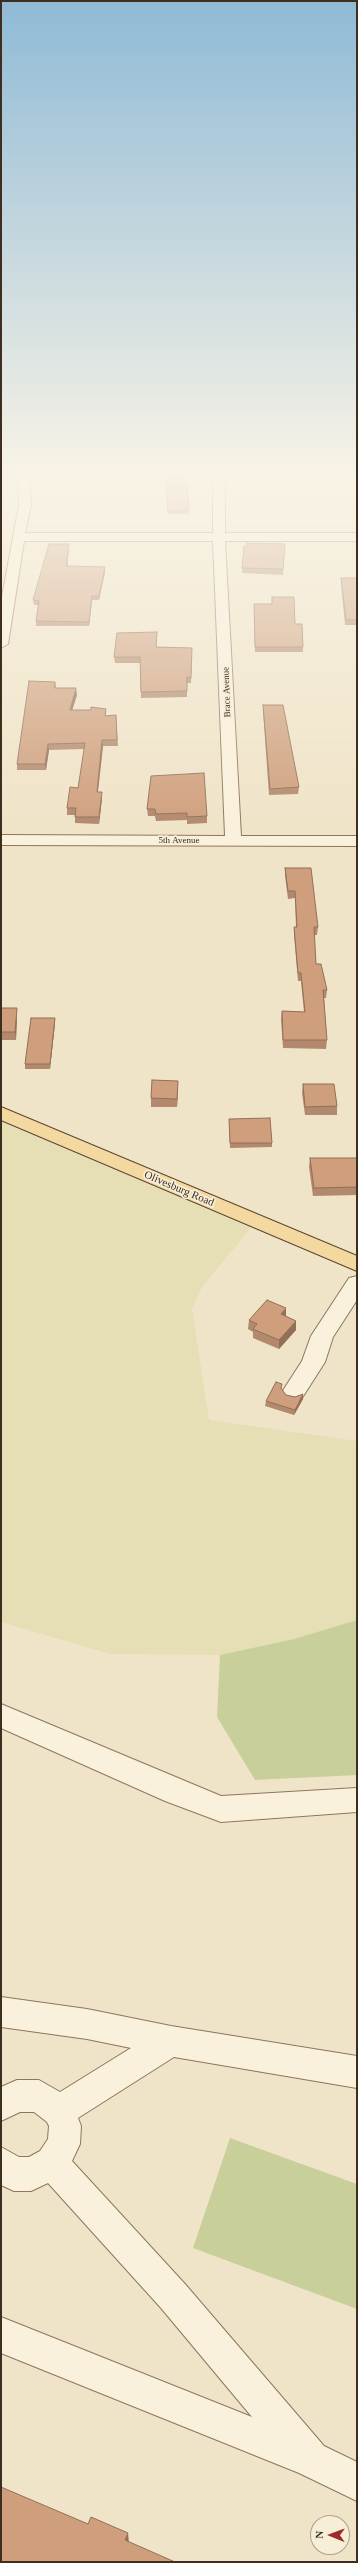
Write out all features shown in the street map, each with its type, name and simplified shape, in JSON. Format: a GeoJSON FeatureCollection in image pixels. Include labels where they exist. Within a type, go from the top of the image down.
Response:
{"type":"FeatureCollection","features":[{"type":"Feature","properties":{"kind":"main road","name":"Olivesburg Road"},"geometry":{"type":"LineString","coordinates":[[1,1112],[357,1264]]}},
{"type":"Feature","properties":{"kind":"street"},"geometry":{"type":"LineString","coordinates":[[1,644],[9,592]]}},
{"type":"Feature","properties":{"kind":"street","name":"Brace Avenue"},"geometry":{"type":"LineString","coordinates":[[222,592],[233,841]]}},
{"type":"Feature","properties":{"kind":"street","name":"5th Avenue"},"geometry":{"type":"LineString","coordinates":[[1,840],[357,841]]}},
{"type":"Feature","properties":{"kind":"street"},"geometry":{"type":"LineString","coordinates":[[294,1392],[313,1362],[322,1336],[357,1283]]}},
{"type":"Feature","properties":{"kind":"street"},"geometry":{"type":"LineString","coordinates":[[1,1716],[175,1792],[221,1809],[357,1800]]}},
{"type":"Feature","properties":{"kind":"street"},"geometry":{"type":"LineString","coordinates":[[1,2012],[87,2024],[171,2041],[357,2072]]}},
{"type":"Feature","properties":{"kind":"street"},"geometry":{"type":"LineString","coordinates":[[59,2111],[171,2041]]}},
{"type":"Feature","properties":{"kind":"street"},"geometry":{"type":"LineString","coordinates":[[1,2103],[16,2096],[39,2096],[59,2111],[65,2126],[64,2144],[52,2163],[31,2174],[14,2174],[1,2164]]}},
{"type":"Feature","properties":{"kind":"street"},"geometry":{"type":"LineString","coordinates":[[52,2163],[173,2296],[311,2459]]}},
{"type":"Feature","properties":{"kind":"street"},"geometry":{"type":"LineString","coordinates":[[1,2335],[311,2459],[357,2482]]}},
{"type":"Feature","properties":{"kind":"shaded area"},"geometry":{"type":"Polygon","coordinates":[[[1,1121],[251,1228],[202,1287],[192,1309],[209,1420],[357,1441],[357,1620],[294,1639],[220,1655],[110,1654],[1,1622],[1,1121]]]}},
{"type":"Feature","properties":{"kind":"green space"},"geometry":{"type":"Polygon","coordinates":[[[357,1620],[357,1775],[255,1780],[217,1717],[220,1655],[294,1639],[357,1620]]]}},
{"type":"Feature","properties":{"kind":"green space"},"geometry":{"type":"Polygon","coordinates":[[[230,2138],[357,2184],[357,2309],[193,2248],[230,2138]]]}},
{"type":"Feature","properties":{"kind":"building"},"geometry":{"type":"Polygon","coordinates":[[[35,592],[100,592],[99,596],[92,596],[89,622],[36,621],[39,601],[33,600],[35,592]]]}},
{"type":"Feature","properties":{"kind":"building"},"geometry":{"type":"Polygon","coordinates":[[[343,592],[357,592],[357,620],[346,620],[343,592]]]}},
{"type":"Feature","properties":{"kind":"building"},"geometry":{"type":"Polygon","coordinates":[[[272,597],[294,597],[295,624],[302,624],[303,647],[255,647],[254,604],[272,604],[272,597]]]}},
{"type":"Feature","properties":{"kind":"building"},"geometry":{"type":"Polygon","coordinates":[[[157,632],[156,647],[192,648],[191,678],[187,677],[187,691],[141,692],[140,657],[114,657],[117,633],[157,632]]]}},
{"type":"Feature","properties":{"kind":"building"},"geometry":{"type":"Polygon","coordinates":[[[29,681],[55,682],[55,688],[76,688],[70,710],[91,710],[91,707],[106,709],[105,716],[116,715],[117,740],[102,740],[97,792],[102,792],[99,817],[75,817],[76,808],[67,808],[70,787],[78,788],[85,743],[48,744],[45,764],[17,764],[29,681]]]}},
{"type":"Feature","properties":{"kind":"building"},"geometry":{"type":"Polygon","coordinates":[[[263,705],[283,705],[299,787],[270,789],[263,705]]]}},
{"type":"Feature","properties":{"kind":"building"},"geometry":{"type":"Polygon","coordinates":[[[204,773],[207,816],[187,817],[187,813],[156,814],[155,809],[147,809],[151,776],[204,773]]]}},
{"type":"Feature","properties":{"kind":"building"},"geometry":{"type":"Polygon","coordinates":[[[285,868],[311,868],[318,927],[314,927],[316,964],[321,964],[327,990],[323,990],[327,1040],[283,1040],[282,1011],[305,1012],[301,973],[298,973],[294,927],[297,927],[295,891],[288,891],[285,868]]]}},
{"type":"Feature","properties":{"kind":"building"},"geometry":{"type":"Polygon","coordinates":[[[1,1008],[17,1008],[15,1032],[1,1032],[1,1008]]]}},
{"type":"Feature","properties":{"kind":"building"},"geometry":{"type":"Polygon","coordinates":[[[31,1018],[55,1018],[50,1064],[25,1064],[31,1018]]]}},
{"type":"Feature","properties":{"kind":"building"},"geometry":{"type":"Polygon","coordinates":[[[152,1080],[178,1081],[177,1099],[151,1098],[152,1080]]]}},
{"type":"Feature","properties":{"kind":"building"},"geometry":{"type":"Polygon","coordinates":[[[303,1084],[334,1084],[337,1106],[305,1107],[303,1084]]]}},
{"type":"Feature","properties":{"kind":"building"},"geometry":{"type":"Polygon","coordinates":[[[270,1118],[272,1143],[230,1143],[229,1119],[270,1118]]]}},
{"type":"Feature","properties":{"kind":"building"},"geometry":{"type":"Polygon","coordinates":[[[310,1158],[357,1158],[357,1187],[314,1188],[310,1158]]]}},
{"type":"Feature","properties":{"kind":"building"},"geometry":{"type":"Polygon","coordinates":[[[267,1300],[286,1308],[281,1314],[296,1321],[279,1340],[253,1329],[257,1324],[249,1320],[267,1300]]]}},
{"type":"Feature","properties":{"kind":"building"},"geometry":{"type":"Polygon","coordinates":[[[276,1382],[282,1384],[281,1388],[286,1395],[295,1397],[303,1394],[295,1410],[266,1401],[276,1382]]]}},
{"type":"Feature","properties":{"kind":"building"},"geometry":{"type":"Polygon","coordinates":[[[1,2487],[88,2524],[91,2517],[128,2533],[125,2540],[175,2562],[1,2562],[1,2487]]]}}]}
